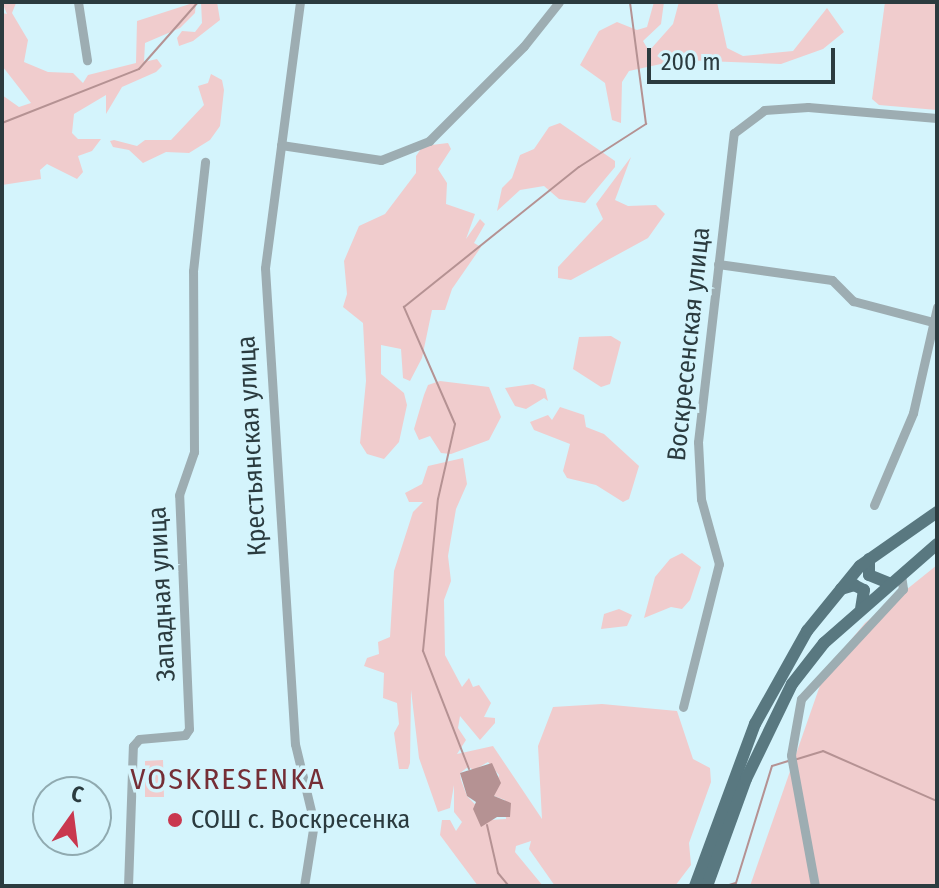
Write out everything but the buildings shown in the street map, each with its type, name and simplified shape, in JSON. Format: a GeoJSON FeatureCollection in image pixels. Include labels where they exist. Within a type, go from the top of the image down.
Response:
{"type":"FeatureCollection","features":[{"type":"Feature","properties":{"kind":"main road"},"geometry":{"type":"LineString","coordinates":[[700,883],[767,696],[839,590],[869,559],[937,512]]}},
{"type":"Feature","properties":{"kind":"main road"},"geometry":{"type":"LineString","coordinates":[[700,883],[712,872],[779,704],[824,643],[937,544]]}},
{"type":"Feature","properties":{"kind":"main road"},"geometry":{"type":"LineString","coordinates":[[869,559],[869,575],[889,583]]}},
{"type":"Feature","properties":{"kind":"main road"},"geometry":{"type":"LineString","coordinates":[[839,590],[859,586],[865,596],[861,608]]}},
{"type":"Feature","properties":{"kind":"street"},"geometry":{"type":"LineString","coordinates":[[78,2],[87,60]]}},
{"type":"Feature","properties":{"kind":"street","name":"Крестьянская улица"},"geometry":{"type":"LineString","coordinates":[[300,2],[265,268],[294,731],[314,823],[304,886]]}},
{"type":"Feature","properties":{"kind":"street"},"geometry":{"type":"LineString","coordinates":[[281,145],[381,160],[429,141],[524,46],[557,2]]}},
{"type":"Feature","properties":{"kind":"street","name":"Воскресенская улица"},"geometry":{"type":"LineString","coordinates":[[683,707],[719,564],[698,472],[734,133],[741,124],[764,110],[808,107],[937,118]]}},
{"type":"Feature","properties":{"kind":"street","name":"Западная улица"},"geometry":{"type":"LineString","coordinates":[[128,886],[133,746],[139,739],[185,735],[189,729],[179,495],[194,452],[193,271],[205,162]]}},
{"type":"Feature","properties":{"kind":"street"},"geometry":{"type":"LineString","coordinates":[[718,264],[832,280],[853,301],[936,323]]}},
{"type":"Feature","properties":{"kind":"street"},"geometry":{"type":"LineString","coordinates":[[874,505],[913,413],[936,323],[937,307]]}},
{"type":"Feature","properties":{"kind":"street"},"geometry":{"type":"LineString","coordinates":[[815,886],[791,755],[801,699],[903,589],[901,574]]}},
{"type":"Feature","properties":{"kind":"shaded area"},"geometry":{"type":"Polygon","coordinates":[[[2,2],[16,3],[12,13],[28,40],[24,62],[48,72],[73,73],[83,83],[88,75],[136,63],[137,21],[196,2],[195,13],[180,28],[145,43],[144,62],[157,59],[162,66],[156,72],[122,87],[106,114],[106,95],[74,114],[72,133],[78,139],[101,139],[92,151],[78,156],[83,172],[77,179],[47,164],[40,170],[41,179],[2,185],[2,95],[19,107],[31,103],[3,67],[2,13],[7,14],[2,2]]]}},
{"type":"Feature","properties":{"kind":"shaded area"},"geometry":{"type":"Polygon","coordinates":[[[201,2],[217,2],[220,20],[193,41],[179,46],[177,38],[182,31],[195,32],[202,23],[201,2]]]}},
{"type":"Feature","properties":{"kind":"shaded area"},"geometry":{"type":"Polygon","coordinates":[[[654,2],[664,2],[661,24],[643,41],[649,51],[673,24],[679,2],[717,2],[727,48],[743,56],[793,51],[827,8],[844,32],[823,49],[781,64],[679,60],[629,71],[622,82],[621,123],[612,120],[605,83],[580,65],[599,31],[617,22],[637,30],[647,27],[654,2]]]}},
{"type":"Feature","properties":{"kind":"shaded area"},"geometry":{"type":"Polygon","coordinates":[[[885,2],[937,2],[937,110],[879,105],[872,99],[885,2]]]}},
{"type":"Feature","properties":{"kind":"shaded area"},"geometry":{"type":"Polygon","coordinates":[[[211,74],[222,80],[224,90],[220,126],[210,140],[189,153],[166,152],[143,163],[129,150],[113,147],[110,141],[114,140],[137,146],[145,140],[171,140],[204,105],[198,86],[208,83],[211,74]]]}},
{"type":"Feature","properties":{"kind":"shaded area"},"geometry":{"type":"Polygon","coordinates":[[[560,123],[615,161],[615,167],[585,203],[559,199],[544,186],[520,190],[497,211],[502,188],[512,178],[520,155],[534,149],[549,127],[560,123]]]}},
{"type":"Feature","properties":{"kind":"shaded area"},"geometry":{"type":"Polygon","coordinates":[[[448,143],[451,149],[438,169],[447,183],[446,204],[475,214],[466,239],[480,219],[485,224],[474,243],[481,247],[452,289],[445,310],[432,310],[422,358],[410,381],[403,378],[401,349],[381,345],[381,374],[404,393],[407,405],[399,442],[384,459],[367,454],[360,443],[366,381],[363,323],[343,307],[347,294],[344,261],[359,226],[385,214],[416,173],[416,156],[423,146],[448,143]]]}},
{"type":"Feature","properties":{"kind":"shaded area"},"geometry":{"type":"Polygon","coordinates":[[[631,157],[615,200],[628,206],[656,205],[665,214],[648,238],[571,280],[558,278],[558,267],[603,219],[596,204],[631,157]]]}},
{"type":"Feature","properties":{"kind":"shaded area"},"geometry":{"type":"Polygon","coordinates":[[[611,336],[621,342],[610,384],[601,387],[573,369],[579,337],[611,336]]]}},
{"type":"Feature","properties":{"kind":"shaded area"},"geometry":{"type":"Polygon","coordinates":[[[440,381],[489,387],[501,417],[489,440],[451,454],[441,453],[430,436],[419,440],[414,429],[424,395],[428,385],[440,381]]]}},
{"type":"Feature","properties":{"kind":"shaded area"},"geometry":{"type":"Polygon","coordinates":[[[533,384],[545,389],[548,401],[544,398],[526,409],[515,406],[505,388],[533,384]]]}},
{"type":"Feature","properties":{"kind":"shaded area"},"geometry":{"type":"Polygon","coordinates":[[[560,407],[584,415],[586,427],[604,434],[639,466],[629,499],[623,502],[596,485],[567,478],[563,471],[570,444],[534,430],[530,422],[548,415],[552,420],[560,407]]]}},
{"type":"Feature","properties":{"kind":"shaded area"},"geometry":{"type":"Polygon","coordinates":[[[463,458],[467,484],[456,509],[448,556],[451,581],[444,600],[445,655],[462,687],[469,678],[473,687],[479,685],[491,703],[484,717],[495,718],[495,723],[480,740],[460,716],[458,728],[466,740],[457,754],[493,746],[542,819],[538,746],[553,707],[602,704],[677,711],[693,759],[710,768],[711,782],[689,843],[691,865],[675,886],[555,886],[529,849],[531,841],[516,846],[515,852],[543,886],[478,886],[440,835],[442,820],[450,820],[456,831],[462,822],[454,812],[454,785],[450,808],[438,812],[419,758],[411,690],[410,763],[408,769],[399,769],[394,733],[399,724],[397,703],[383,698],[384,673],[364,666],[367,658],[379,654],[378,642],[390,637],[394,571],[413,512],[423,502],[409,502],[405,493],[422,484],[428,466],[463,458]],[[488,762],[474,770],[468,767],[460,773],[467,796],[490,820],[506,819],[505,800],[494,796],[499,775],[488,762]]]}},
{"type":"Feature","properties":{"kind":"shaded area"},"geometry":{"type":"Polygon","coordinates":[[[682,553],[701,567],[690,600],[682,609],[671,607],[644,618],[655,577],[670,559],[682,553]]]}},
{"type":"Feature","properties":{"kind":"shaded area"},"geometry":{"type":"Polygon","coordinates":[[[937,565],[937,886],[750,886],[825,671],[865,623],[937,565]]]}},
{"type":"Feature","properties":{"kind":"shaded area"},"geometry":{"type":"Polygon","coordinates":[[[619,609],[632,615],[627,626],[601,629],[604,614],[619,609]]]}},
{"type":"Feature","properties":{"kind":"shaded area"},"geometry":{"type":"Polygon","coordinates":[[[163,760],[164,797],[145,797],[145,761],[163,760]]]}},
{"type":"Feature","properties":{"kind":"shaded area"},"geometry":{"type":"Polygon","coordinates":[[[492,763],[501,783],[494,796],[511,803],[510,817],[497,817],[481,827],[473,809],[476,802],[467,796],[460,773],[492,763]]]}},
{"type":"Feature","properties":{"kind":"waterway"},"geometry":{"type":"LineString","coordinates":[[2,123],[139,69],[198,2]]}},
{"type":"Feature","properties":{"kind":"waterway"},"geometry":{"type":"LineString","coordinates":[[469,769],[423,651],[438,499],[455,424],[404,307],[579,167],[646,124],[630,2]]}},
{"type":"Feature","properties":{"kind":"waterway"},"geometry":{"type":"LineString","coordinates":[[794,760],[823,751],[937,801]]}},
{"type":"Feature","properties":{"kind":"waterway"},"geometry":{"type":"LineString","coordinates":[[726,886],[736,883],[772,766],[788,761]]}},
{"type":"Feature","properties":{"kind":"waterway"},"geometry":{"type":"LineString","coordinates":[[487,825],[498,873],[509,886]]}},
{"type":"Feature","properties":{"kind":"place","name":"СОШ с. Воскресенка"},"geometry":{"type":"Point","coordinates":[175,820]}},
{"type":"Feature","properties":{"kind":"district","name":"VOSKRESENKA"},"geometry":{"type":"Point","coordinates":[228,779]}}]}
